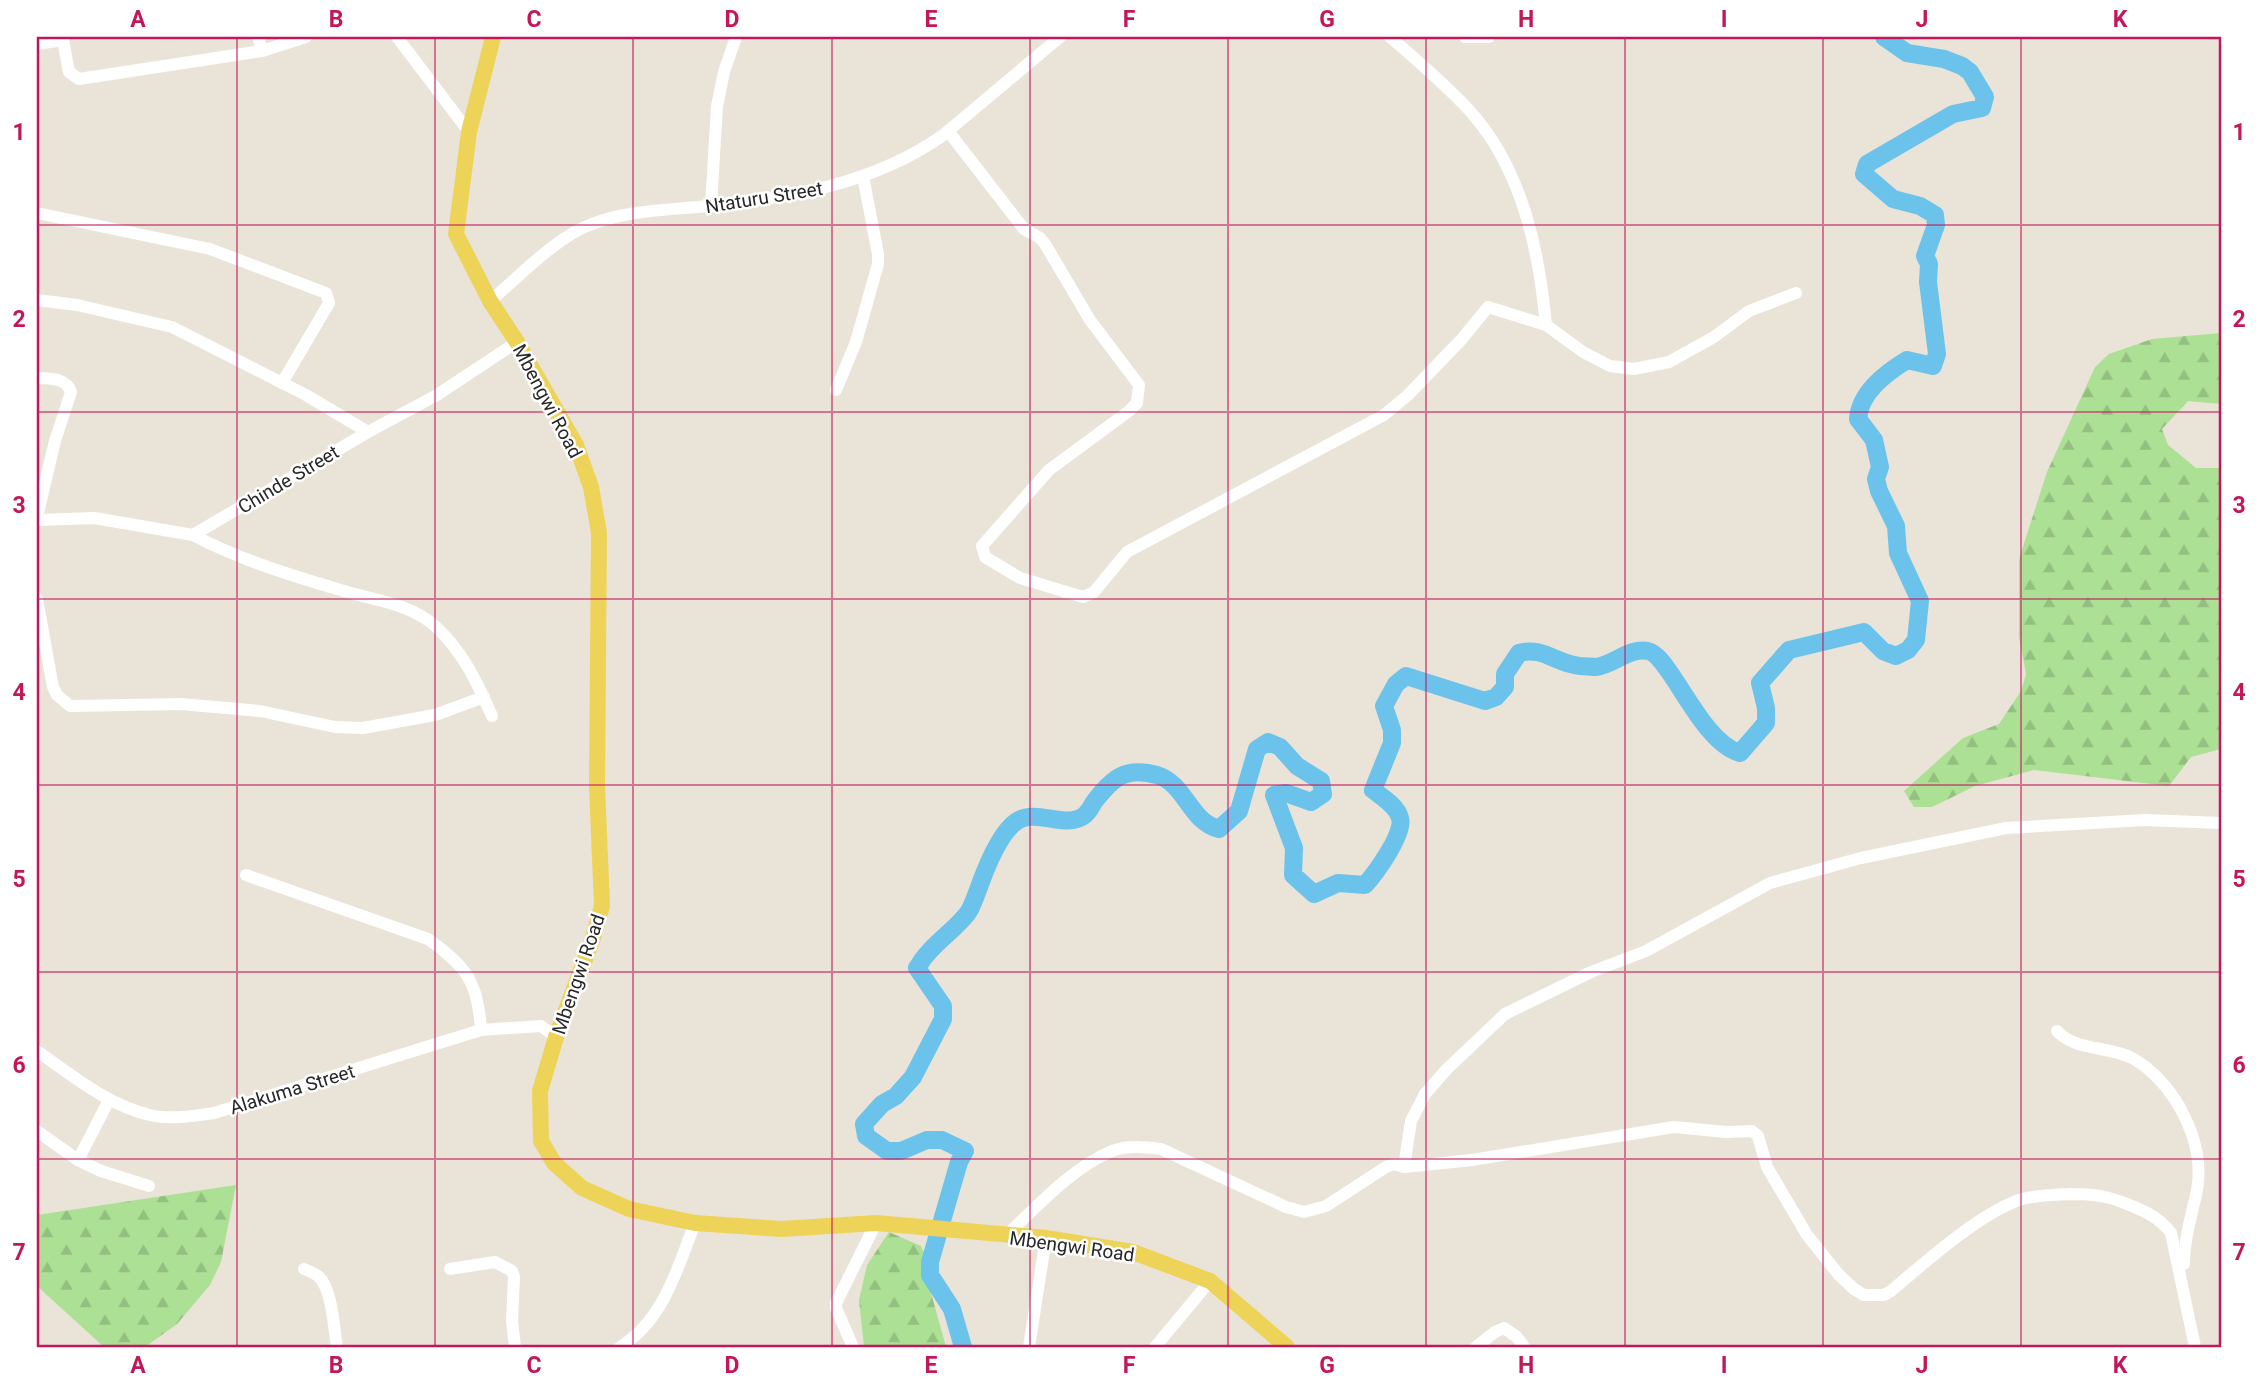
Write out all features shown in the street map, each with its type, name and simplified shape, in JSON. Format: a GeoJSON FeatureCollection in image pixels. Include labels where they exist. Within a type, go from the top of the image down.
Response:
{"type":"FeatureCollection","features":[{"type":"Feature","properties":{"kind":"main road","name":"Mbengwi Road"},"geometry":{"type":"LineString","coordinates":[[493,37],[469,132],[456,234],[490,301],[517,342],[576,445],[591,487],[598,533],[597,786],[602,906],[540,1091],[541,1141],[554,1163],[582,1188],[629,1209],[695,1223],[781,1229],[876,1223],[1045,1238],[1133,1252],[1210,1281],[1287,1347]]}},
{"type":"Feature","properties":{"kind":"street"},"geometry":{"type":"LineString","coordinates":[[258,37],[262,51]]}},
{"type":"Feature","properties":{"kind":"street"},"geometry":{"type":"LineString","coordinates":[[37,44],[62,38],[69,72],[79,79],[262,51],[306,37]]}},
{"type":"Feature","properties":{"kind":"street"},"geometry":{"type":"LineString","coordinates":[[397,37],[469,132]]}},
{"type":"Feature","properties":{"kind":"street"},"geometry":{"type":"LineString","coordinates":[[711,206],[717,106],[724,72],[736,37]]}},
{"type":"Feature","properties":{"kind":"street","name":"Ntaturu Street"},"geometry":{"type":"LineString","coordinates":[[490,301],[550,250],[586,226],[643,212],[772,200],[821,190],[863,176],[926,148],[1060,37]]}},
{"type":"Feature","properties":{"kind":"street"},"geometry":{"type":"LineString","coordinates":[[1390,37],[1470,111],[1497,149],[1515,184],[1534,242],[1546,325]]}},
{"type":"Feature","properties":{"kind":"street"},"geometry":{"type":"LineString","coordinates":[[1465,37],[1489,37]]}},
{"type":"Feature","properties":{"kind":"street"},"geometry":{"type":"LineString","coordinates":[[948,131],[1024,229],[1045,244],[1090,320],[1139,385],[1137,403],[1049,470],[983,542],[982,554],[1020,578],[1083,597],[1088,596],[1104,581],[1127,552],[1384,415],[1417,386],[1488,307],[1546,325],[1583,352],[1610,366],[1634,369],[1670,362],[1714,337],[1749,312],[1796,293]]}},
{"type":"Feature","properties":{"kind":"street"},"geometry":{"type":"LineString","coordinates":[[836,390],[856,342],[878,264],[863,176]]}},
{"type":"Feature","properties":{"kind":"street"},"geometry":{"type":"LineString","coordinates":[[37,213],[210,249],[326,293],[329,303],[282,383]]}},
{"type":"Feature","properties":{"kind":"street"},"geometry":{"type":"LineString","coordinates":[[37,300],[77,305],[172,327],[282,383],[368,432]]}},
{"type":"Feature","properties":{"kind":"street","name":"Chinde Street"},"geometry":{"type":"LineString","coordinates":[[193,535],[368,432],[437,395],[517,342]]}},
{"type":"Feature","properties":{"kind":"street"},"geometry":{"type":"LineString","coordinates":[[37,378],[62,380],[71,392],[55,442],[37,518],[94,519],[193,535],[244,558],[346,592],[401,605],[418,613],[435,626],[454,647],[468,666],[492,716]]}},
{"type":"Feature","properties":{"kind":"street"},"geometry":{"type":"LineString","coordinates":[[37,599],[53,687],[57,695],[70,706],[181,704],[260,712],[335,727],[363,728],[436,715],[484,697]]}},
{"type":"Feature","properties":{"kind":"street"},"geometry":{"type":"LineString","coordinates":[[1404,1167],[1411,1121],[1425,1094],[1447,1069],[1505,1014],[1591,972],[1646,951],[1770,883],[1861,858],[2006,828],[2144,820],[2221,823]]}},
{"type":"Feature","properties":{"kind":"street"},"geometry":{"type":"LineString","coordinates":[[246,875],[428,939],[449,954],[468,974],[479,1000],[481,1030]]}},
{"type":"Feature","properties":{"kind":"street","name":"Alakuma Street"},"geometry":{"type":"LineString","coordinates":[[37,1051],[109,1100],[150,1115],[188,1117],[215,1113],[481,1030],[541,1026],[556,1037]]}},
{"type":"Feature","properties":{"kind":"street"},"geometry":{"type":"LineString","coordinates":[[2057,1031],[2067,1040],[2131,1058],[2157,1076],[2178,1105],[2197,1149],[2197,1188],[2188,1223],[2184,1284]]}},
{"type":"Feature","properties":{"kind":"street"},"geometry":{"type":"LineString","coordinates":[[78,1160],[109,1100]]}},
{"type":"Feature","properties":{"kind":"street"},"geometry":{"type":"LineString","coordinates":[[1006,1236],[1073,1175],[1113,1151],[1138,1146],[1161,1149],[1286,1207],[1304,1212],[1326,1206],[1394,1164],[1404,1167],[1472,1160],[1674,1127],[1752,1131],[1758,1136],[1767,1167],[1807,1235],[1839,1275],[1864,1295],[1884,1295],[1891,1291],[1990,1215],[2019,1200],[2039,1195],[2085,1194],[2106,1196],[2143,1210],[2164,1223],[2175,1244],[2195,1347]]}},
{"type":"Feature","properties":{"kind":"street"},"geometry":{"type":"LineString","coordinates":[[37,1131],[78,1160],[101,1171],[149,1186]]}},
{"type":"Feature","properties":{"kind":"street"},"geometry":{"type":"LineString","coordinates":[[620,1347],[633,1339],[654,1318],[665,1299],[695,1223]]}},
{"type":"Feature","properties":{"kind":"street"},"geometry":{"type":"LineString","coordinates":[[853,1347],[836,1303],[876,1223]]}},
{"type":"Feature","properties":{"kind":"street"},"geometry":{"type":"LineString","coordinates":[[1029,1347],[1045,1238]]}},
{"type":"Feature","properties":{"kind":"street"},"geometry":{"type":"LineString","coordinates":[[450,1269],[495,1262],[512,1271],[515,1347]]}},
{"type":"Feature","properties":{"kind":"street"},"geometry":{"type":"LineString","coordinates":[[304,1269],[315,1274],[324,1283],[337,1347]]}},
{"type":"Feature","properties":{"kind":"street"},"geometry":{"type":"LineString","coordinates":[[1155,1347],[1210,1281]]}},
{"type":"Feature","properties":{"kind":"street"},"geometry":{"type":"LineString","coordinates":[[1476,1347],[1504,1328],[1517,1337],[1524,1347]]}},
{"type":"Feature","properties":{"kind":"green space"},"geometry":{"type":"Polygon","coordinates":[[[2221,333],[2221,404],[2188,401],[2162,429],[2168,445],[2196,468],[2221,468],[2221,749],[2191,757],[2169,786],[2034,770],[1975,786],[1932,807],[1914,807],[1904,791],[1963,738],[1999,724],[2021,691],[2026,674],[2019,637],[2019,559],[2047,472],[2095,367],[2109,354],[2152,339],[2221,333]]]}},
{"type":"Feature","properties":{"kind":"green space"},"geometry":{"type":"Polygon","coordinates":[[[236,1185],[221,1262],[210,1285],[177,1324],[145,1347],[104,1347],[37,1286],[37,1215],[236,1185]]]}},
{"type":"Feature","properties":{"kind":"green space"},"geometry":{"type":"Polygon","coordinates":[[[889,1232],[921,1246],[929,1264],[928,1282],[946,1347],[864,1347],[859,1300],[867,1265],[889,1232]]]}},
{"type":"Feature","properties":{"kind":"waterway"},"geometry":{"type":"LineString","coordinates":[[963,1347],[952,1309],[930,1275],[930,1262],[959,1162],[965,1151],[942,1140],[927,1140],[901,1151],[887,1151],[866,1136],[864,1124],[913,1077],[943,1019],[943,1006],[917,968],[928,953],[969,912],[993,852],[1004,834],[1017,821],[1033,817],[1077,819],[1085,815],[1114,781],[1128,773],[1136,772],[1157,775],[1167,780],[1201,818],[1219,829],[1239,811],[1257,749],[1268,742],[1280,747],[1297,766],[1321,781],[1323,794],[1311,802],[1286,793],[1274,795],[1294,848],[1293,875],[1314,894],[1338,883],[1365,885],[1388,853],[1400,825],[1396,810],[1373,790],[1392,743],[1392,730],[1384,706],[1396,684],[1406,676],[1485,701],[1496,697],[1505,687],[1505,674],[1519,653],[1535,652],[1571,665],[1596,667],[1628,654],[1648,651],[1657,656],[1666,667],[1712,733],[1725,746],[1740,753],[1766,723],[1766,708],[1760,683],[1789,650],[1864,632],[1883,651],[1896,656],[1908,650],[1916,640],[1920,601],[1898,553],[1896,526],[1879,491],[1876,479],[1880,467],[1874,440],[1858,419],[1869,392],[1891,371],[1907,360],[1933,366],[1937,354],[1928,282],[1929,264],[1925,256],[1936,225],[1935,215],[1920,206],[1893,199],[1864,174],[1867,164],[1953,114],[1982,108],[1985,97],[1970,72],[1962,66],[1944,59],[1907,53],[1884,37]]}}]}
